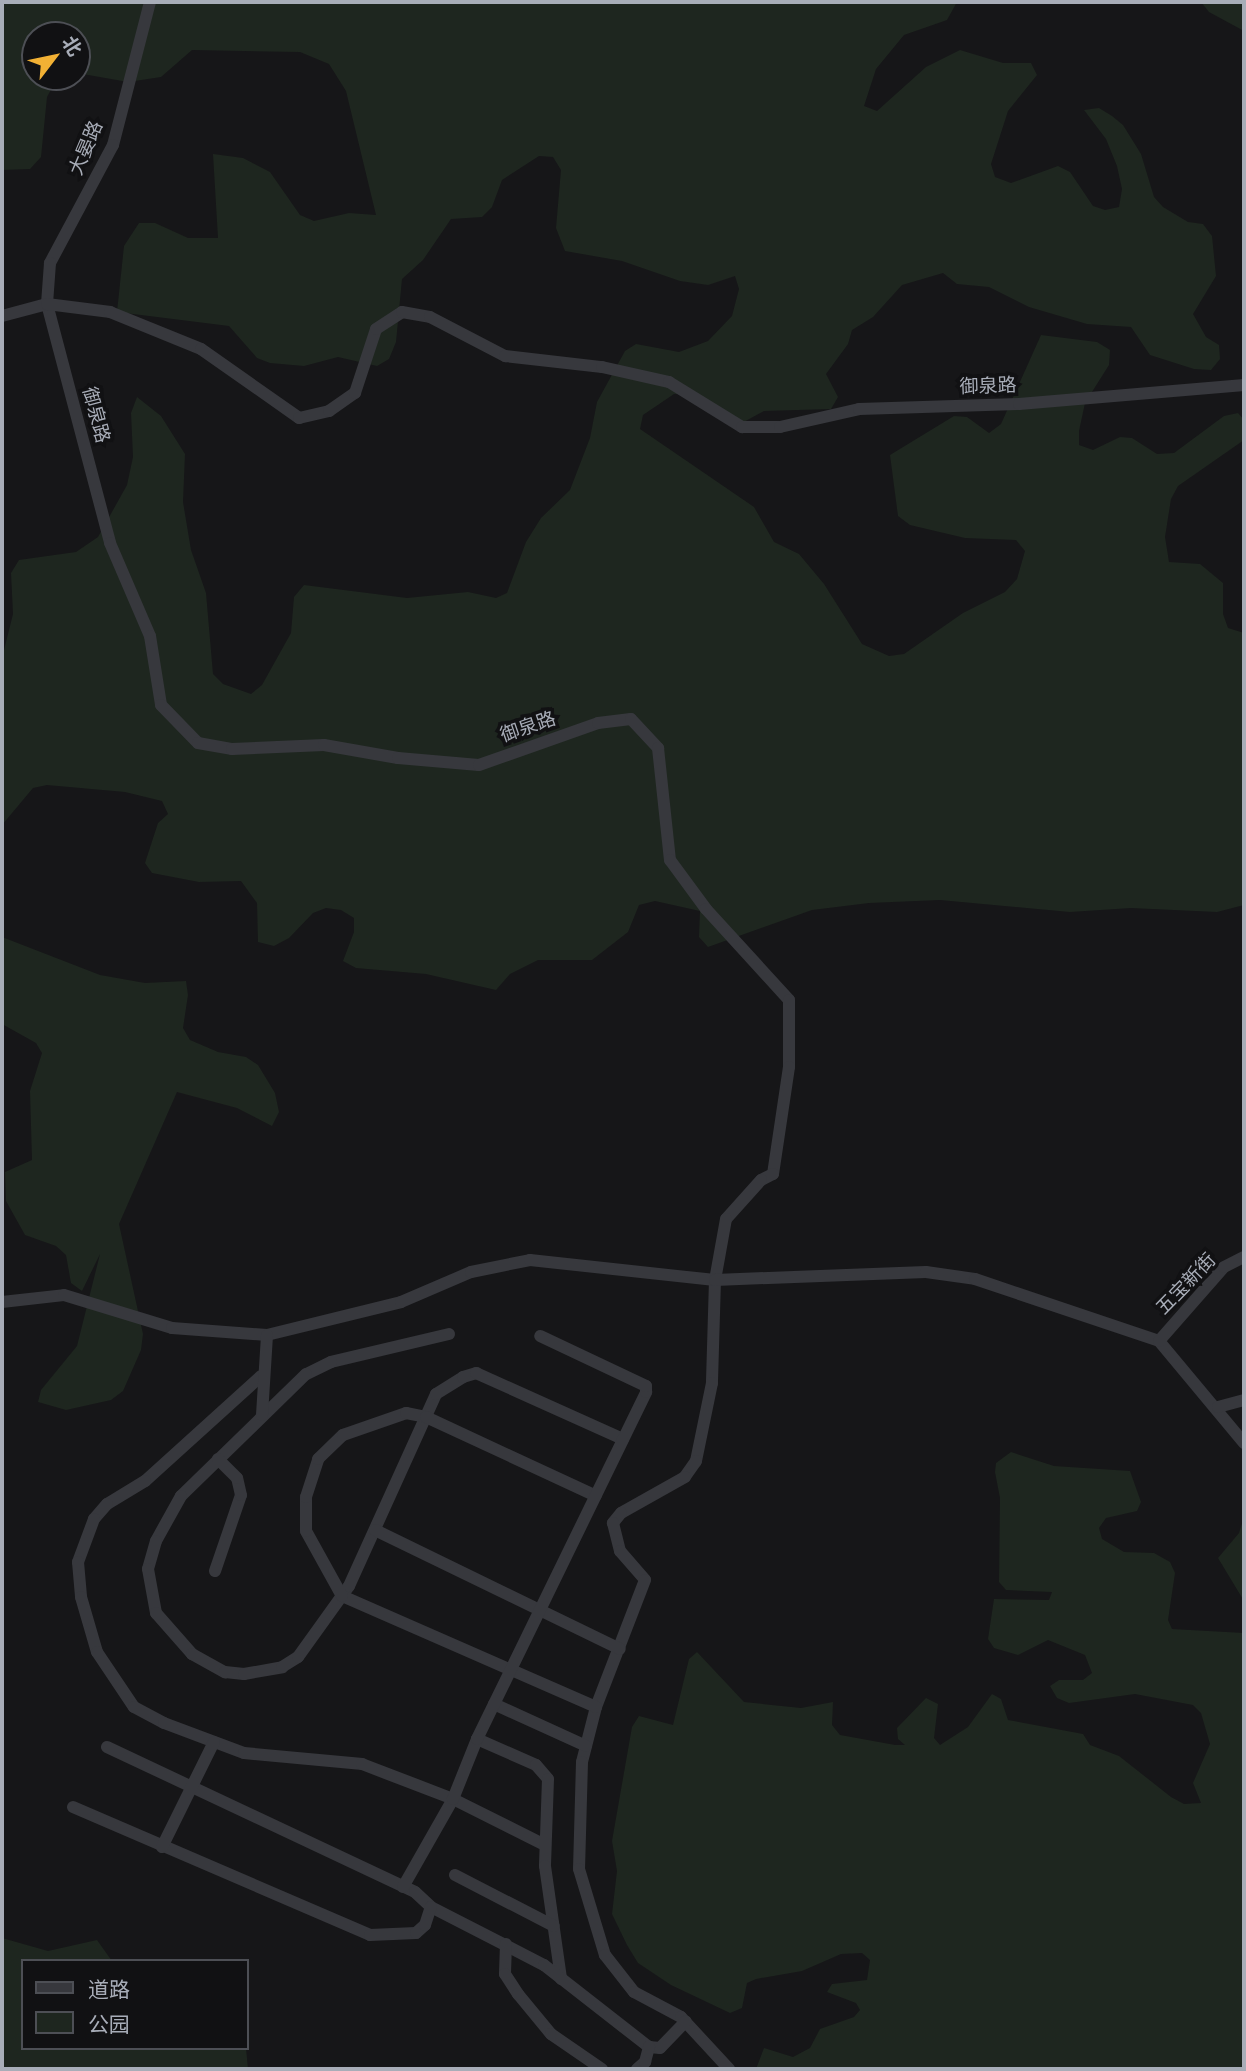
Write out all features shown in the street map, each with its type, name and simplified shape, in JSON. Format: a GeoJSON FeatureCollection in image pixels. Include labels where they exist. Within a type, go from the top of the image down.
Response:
{"type":"FeatureCollection","features":[{"type":"Feature","properties":{"kind":"street","name":"大晏路"},"geometry":{"type":"LineString","coordinates":[[47,304],[50,263],[113,145],[150,2]]}},
{"type":"Feature","properties":{"kind":"street"},"geometry":{"type":"LineString","coordinates":[[2,316],[47,304]]}},
{"type":"Feature","properties":{"kind":"street","name":"御泉路"},"geometry":{"type":"LineString","coordinates":[[715,1280],[726,1219],[761,1180],[773,1174],[789,1067],[789,1000],[706,909],[670,860],[657,748],[631,719],[598,723],[479,765],[398,758],[324,744],[232,749],[198,743],[161,705],[150,636],[110,543],[47,304],[110,312],[201,349],[299,418],[328,411],[355,393],[376,329],[402,312],[430,317],[505,356],[602,367],[669,382],[742,427],[780,426],[859,409],[1019,404],[1244,385]]}},
{"type":"Feature","properties":{"kind":"street","name":"五宝新街"},"geometry":{"type":"LineString","coordinates":[[1159,1340],[1224,1267],[1244,1257]]}},
{"type":"Feature","properties":{"kind":"street"},"geometry":{"type":"LineString","coordinates":[[2,1302],[64,1295],[172,1328],[267,1335],[401,1302],[471,1272],[530,1260],[715,1280],[939,1274],[975,1279],[1159,1340],[1218,1407],[1229,1429],[1244,1443]]}},
{"type":"Feature","properties":{"kind":"street"},"geometry":{"type":"LineString","coordinates":[[715,1280],[712,1383],[696,1461],[685,1478],[621,1513],[613,1523],[620,1551],[645,1580],[596,1707],[586,1746],[579,1869],[605,1955],[634,1992],[686,2021],[729,2069]]}},
{"type":"Feature","properties":{"kind":"street"},"geometry":{"type":"LineString","coordinates":[[449,1334],[331,1362],[306,1374],[181,1496],[156,1541],[148,1569],[156,1613],[192,1654],[225,1672],[261,1673],[298,1657],[342,1596],[436,1394],[477,1373],[623,1439]]}},
{"type":"Feature","properties":{"kind":"street"},"geometry":{"type":"LineString","coordinates":[[262,1415],[261,1376],[267,1335]]}},
{"type":"Feature","properties":{"kind":"street"},"geometry":{"type":"LineString","coordinates":[[403,1887],[453,1799],[477,1739],[596,1496],[646,1386],[540,1336]]}},
{"type":"Feature","properties":{"kind":"street"},"geometry":{"type":"LineString","coordinates":[[261,1376],[145,1482],[107,1504],[85,1534],[78,1562],[80,1597],[97,1652],[134,1707],[214,1742],[244,1753],[362,1764],[453,1799],[545,1845]]}},
{"type":"Feature","properties":{"kind":"street"},"geometry":{"type":"LineString","coordinates":[[1218,1407],[1244,1400]]}},
{"type":"Feature","properties":{"kind":"street"},"geometry":{"type":"LineString","coordinates":[[596,1496],[426,1417],[407,1413],[374,1422],[343,1435],[317,1460],[306,1497],[306,1531],[342,1596],[596,1707]]}},
{"type":"Feature","properties":{"kind":"street"},"geometry":{"type":"LineString","coordinates":[[215,1571],[241,1495],[237,1478],[218,1459]]}},
{"type":"Feature","properties":{"kind":"street"},"geometry":{"type":"LineString","coordinates":[[374,1530],[620,1649]]}},
{"type":"Feature","properties":{"kind":"street"},"geometry":{"type":"LineString","coordinates":[[494,1704],[586,1746]]}},
{"type":"Feature","properties":{"kind":"street"},"geometry":{"type":"LineString","coordinates":[[477,1739],[536,1765],[548,1779],[545,1845],[562,1979]]}},
{"type":"Feature","properties":{"kind":"street"},"geometry":{"type":"LineString","coordinates":[[162,1847],[214,1742]]}},
{"type":"Feature","properties":{"kind":"street"},"geometry":{"type":"LineString","coordinates":[[107,1747],[403,1887],[431,1907],[506,1944],[562,1979],[649,2047],[660,2048],[686,2021]]}},
{"type":"Feature","properties":{"kind":"street"},"geometry":{"type":"LineString","coordinates":[[73,1807],[370,1935],[416,1933],[425,1925],[431,1907]]}},
{"type":"Feature","properties":{"kind":"street"},"geometry":{"type":"LineString","coordinates":[[455,1875],[554,1926]]}},
{"type":"Feature","properties":{"kind":"street"},"geometry":{"type":"LineString","coordinates":[[506,1944],[505,1974],[518,1994],[551,2034],[602,2069]]}},
{"type":"Feature","properties":{"kind":"street"},"geometry":{"type":"LineString","coordinates":[[637,2069],[645,2062],[649,2047]]}},
{"type":"Feature","properties":{"kind":"green space"},"geometry":{"type":"Polygon","coordinates":[[[2,2],[957,2],[947,20],[904,35],[876,69],[864,106],[877,111],[926,67],[960,50],[1003,63],[1031,63],[1037,75],[1008,111],[991,164],[995,177],[1011,183],[1058,166],[1070,172],[1093,206],[1105,210],[1119,207],[1122,189],[1117,166],[1106,139],[1084,110],[1099,108],[1112,116],[1123,125],[1141,154],[1154,197],[1163,207],[1188,222],[1203,224],[1212,236],[1216,276],[1193,314],[1206,337],[1219,345],[1220,359],[1211,370],[1194,369],[1150,355],[1131,327],[1087,324],[1029,307],[989,287],[957,284],[943,273],[902,285],[873,317],[852,330],[848,344],[826,374],[838,397],[831,409],[764,411],[740,424],[689,394],[674,394],[643,415],[640,429],[754,507],[774,542],[799,554],[824,584],[862,644],[889,656],[904,654],[963,613],[1005,592],[1017,579],[1025,551],[1016,540],[965,538],[910,525],[898,516],[890,455],[954,416],[967,417],[989,433],[1001,424],[1041,335],[1097,342],[1110,350],[1109,365],[1085,403],[1079,445],[1093,450],[1120,437],[1132,438],[1157,454],[1174,453],[1224,416],[1238,413],[1244,420],[1244,440],[1178,486],[1171,499],[1165,537],[1169,562],[1200,564],[1223,583],[1223,614],[1228,628],[1244,633],[1244,905],[1217,912],[1131,908],[1070,912],[940,900],[869,903],[812,910],[708,947],[699,937],[700,911],[655,901],[639,905],[628,932],[592,960],[538,960],[510,974],[496,990],[426,974],[356,968],[343,961],[354,932],[354,918],[341,910],[326,908],[313,913],[289,938],[274,946],[258,942],[257,903],[241,881],[199,882],[152,873],[145,863],[158,823],[168,814],[162,801],[125,792],[47,785],[33,788],[2,825],[2,658],[13,614],[11,573],[19,560],[76,552],[98,537],[127,485],[133,457],[131,413],[137,397],[161,416],[185,454],[183,502],[191,550],[206,593],[213,674],[223,684],[251,694],[262,685],[291,633],[294,597],[304,585],[407,598],[468,592],[496,598],[507,593],[526,542],[541,518],[570,490],[590,438],[597,402],[625,351],[636,344],[679,352],[708,341],[732,316],[739,289],[735,276],[708,285],[680,281],[622,261],[565,251],[556,228],[561,170],[553,157],[539,156],[502,180],[492,207],[482,217],[451,219],[423,260],[402,279],[396,342],[389,359],[377,366],[338,357],[304,366],[270,363],[257,358],[229,326],[117,312],[124,246],[139,223],[155,223],[188,238],[218,238],[213,154],[243,158],[270,172],[300,215],[314,221],[349,213],[376,215],[346,91],[329,64],[300,52],[192,50],[161,77],[128,82],[91,75],[91,21],[21,21],[21,91],[50,91],[47,97],[41,157],[30,169],[2,170],[2,2]]]}},
{"type":"Feature","properties":{"kind":"green space"},"geometry":{"type":"Polygon","coordinates":[[[1201,2],[1244,2],[1244,31],[1209,12],[1201,2]]]}},
{"type":"Feature","properties":{"kind":"green space"},"geometry":{"type":"Polygon","coordinates":[[[2,937],[100,975],[145,983],[186,981],[188,995],[183,1028],[190,1040],[218,1052],[246,1057],[258,1065],[275,1093],[279,1112],[272,1126],[237,1108],[177,1092],[119,1224],[143,1334],[141,1350],[123,1391],[111,1400],[66,1410],[38,1402],[41,1390],[77,1346],[100,1254],[82,1291],[71,1283],[66,1255],[56,1246],[25,1235],[6,1201],[5,1172],[32,1160],[30,1091],[42,1053],[36,1043],[2,1024],[2,937]]]}},
{"type":"Feature","properties":{"kind":"green space"},"geometry":{"type":"Polygon","coordinates":[[[1011,1452],[1054,1466],[1130,1471],[1141,1502],[1137,1511],[1106,1518],[1099,1528],[1102,1539],[1124,1552],[1154,1553],[1170,1562],[1175,1573],[1168,1620],[1172,1629],[1244,1633],[1244,2069],[756,2069],[764,2048],[793,2057],[810,2048],[820,2029],[854,2017],[860,2010],[856,2003],[827,1992],[832,1984],[867,1980],[870,1960],[862,1953],[841,1954],[802,1971],[756,1979],[747,1983],[742,2008],[730,2013],[671,1985],[638,1963],[627,1945],[612,1914],[617,1871],[612,1841],[632,1727],[639,1716],[673,1725],[689,1659],[697,1652],[744,1702],[801,1708],[833,1702],[832,1725],[840,1735],[895,1745],[905,1745],[898,1739],[897,1728],[926,1698],[938,1704],[934,1738],[940,1745],[968,1727],[992,1694],[1001,1699],[1008,1720],[1083,1734],[1090,1745],[1119,1756],[1171,1797],[1184,1804],[1201,1803],[1193,1783],[1210,1744],[1201,1713],[1193,1705],[1135,1694],[1069,1703],[1057,1698],[1050,1686],[1059,1680],[1083,1680],[1092,1673],[1085,1655],[1048,1640],[1018,1655],[994,1648],[988,1639],[994,1599],[1049,1600],[1052,1592],[1006,1590],[999,1582],[1000,1498],[995,1472],[996,1463],[1011,1452]]]}},
{"type":"Feature","properties":{"kind":"green space"},"geometry":{"type":"Polygon","coordinates":[[[1244,1517],[1244,1601],[1218,1558],[1239,1533],[1244,1517]]]}},
{"type":"Feature","properties":{"kind":"green space"},"geometry":{"type":"Polygon","coordinates":[[[2,1938],[48,1951],[97,1940],[111,1959],[21,1959],[21,2050],[246,2050],[248,2069],[2,2069],[2,1938]]]}}]}
